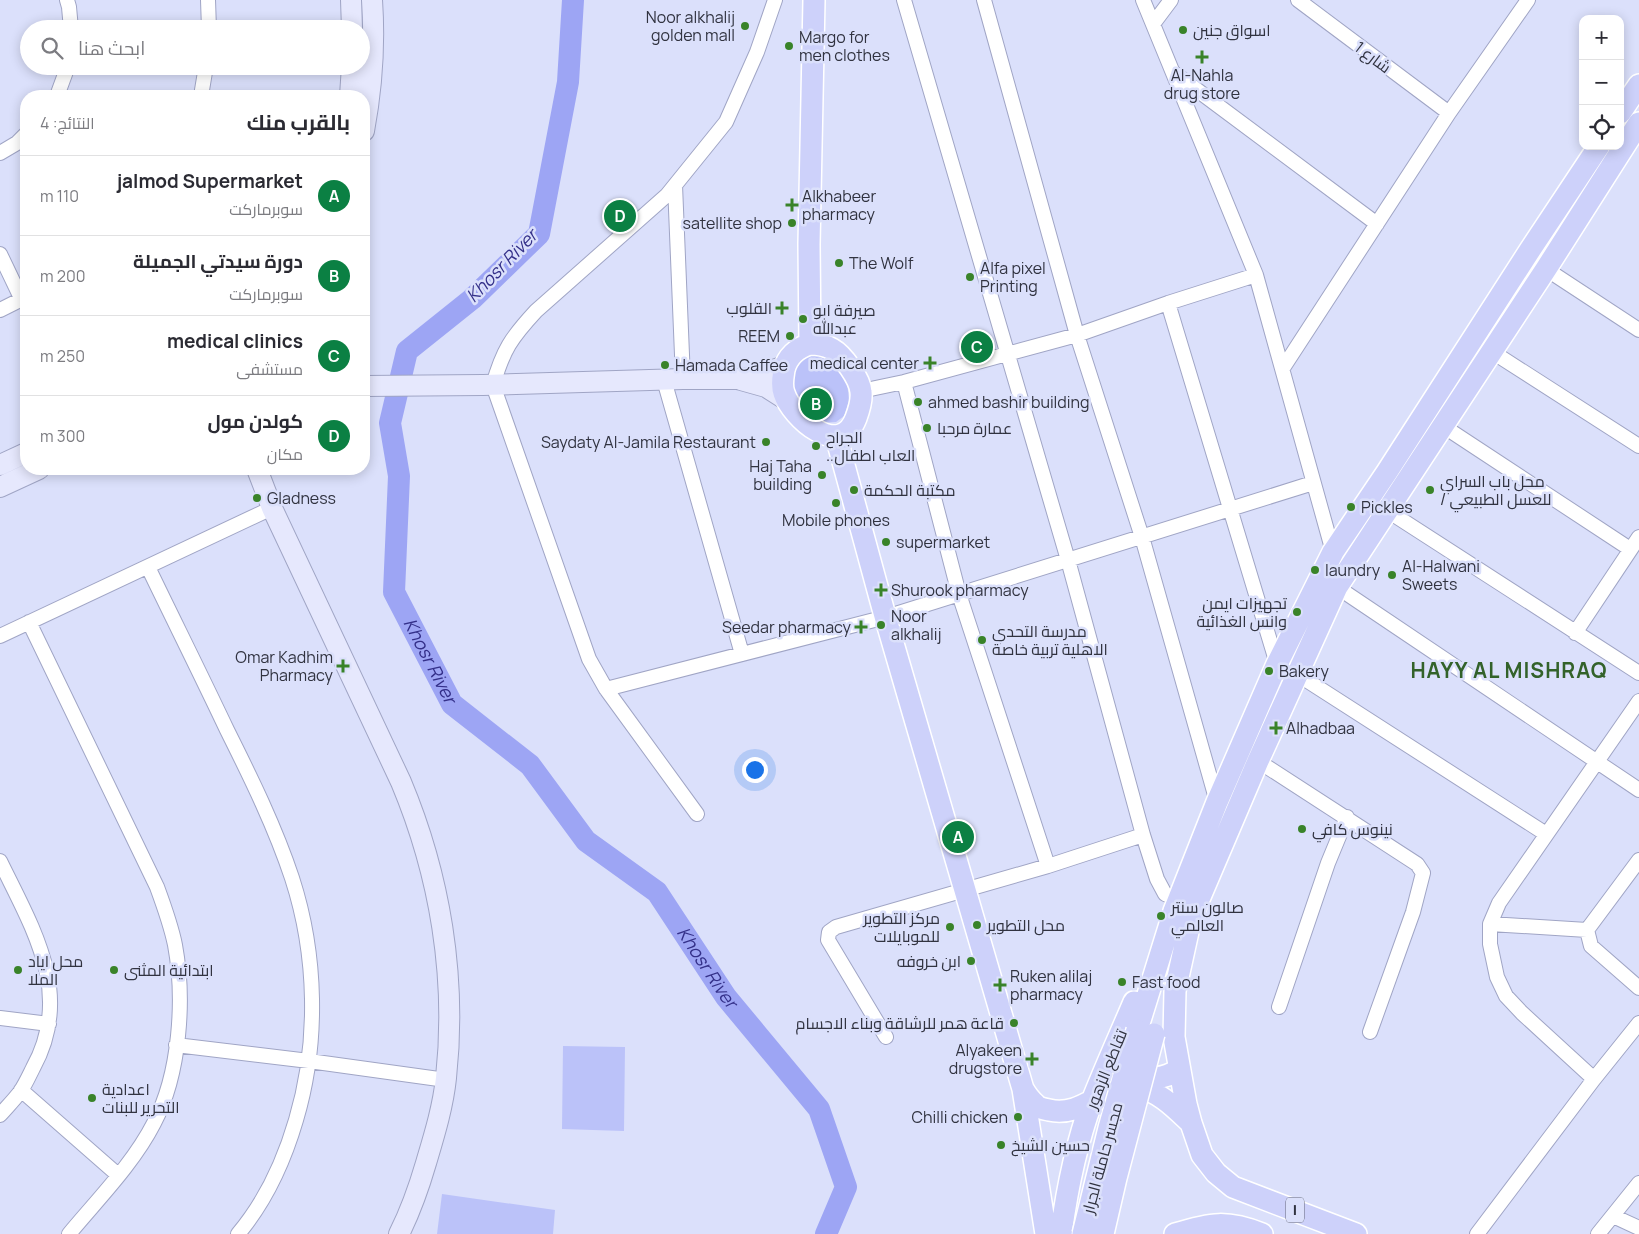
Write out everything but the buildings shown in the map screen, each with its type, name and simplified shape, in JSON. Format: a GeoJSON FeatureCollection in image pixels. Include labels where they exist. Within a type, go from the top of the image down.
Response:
{"type":"FeatureCollection","features":[{"type":"Feature","properties":{"kind":"main road"},"geometry":{"type":"LineString","coordinates":[[810,344],[809,244],[814,0]]}},
{"type":"Feature","properties":{"kind":"main road"},"geometry":{"type":"LineString","coordinates":[[1624,107],[1639,85]]}},
{"type":"Feature","properties":{"kind":"main road"},"geometry":{"type":"LineString","coordinates":[[1181,909],[1258,761],[1337,587],[1546,269],[1639,123]]}},
{"type":"Feature","properties":{"kind":"main road"},"geometry":{"type":"LineString","coordinates":[[1191,1123],[1174,1038],[1175,991],[1181,909],[1217,802],[1277,664],[1333,552],[1596,150]]}},
{"type":"Feature","properties":{"kind":"main road"},"geometry":{"type":"LineString","coordinates":[[810,344],[825,345],[836,351],[855,375],[861,391],[859,408],[854,424],[849,430],[836,436],[825,434],[812,428],[798,416],[788,401],[783,386],[785,366],[792,355],[797,350],[810,344]]}},
{"type":"Feature","properties":{"kind":"main road"},"geometry":{"type":"LineString","coordinates":[[836,436],[886,617],[1023,1089],[1046,1234]]}},
{"type":"Feature","properties":{"kind":"main road","name":"مجسر حاملة الجرار"},"geometry":{"type":"LineString","coordinates":[[1103,1234],[1146,1032],[1181,909]]}},
{"type":"Feature","properties":{"kind":"main road","name":"تقاطع الزهور"},"geometry":{"type":"LineString","coordinates":[[1061,1234],[1072,1168],[1092,1102],[1113,1052],[1181,909]]}},
{"type":"Feature","properties":{"kind":"main road","name":"مجسر حاملة الجرار"},"geometry":{"type":"LineString","coordinates":[[1083,1234],[1109,1128],[1146,1032]]}},
{"type":"Feature","properties":{"kind":"main road"},"geometry":{"type":"LineString","coordinates":[[1113,1052],[1115,1060],[1120,1067],[1138,1076],[1166,1077],[1179,1069]]}},
{"type":"Feature","properties":{"kind":"main road"},"geometry":{"type":"LineString","coordinates":[[1023,1089],[1035,1105],[1044,1110],[1055,1112],[1074,1110],[1092,1102],[1107,1092],[1119,1088],[1135,1087],[1157,1094],[1191,1123]]}},
{"type":"Feature","properties":{"kind":"main road","name":"١"},"geometry":{"type":"LineString","coordinates":[[1191,1123],[1202,1154],[1216,1173],[1233,1187],[1356,1234]]}},
{"type":"Feature","properties":{"kind":"main road"},"geometry":{"type":"LineString","coordinates":[[1176,1234],[1202,1226],[1223,1224],[1262,1234]]}},
{"type":"Feature","properties":{"kind":"street"},"geometry":{"type":"LineString","coordinates":[[67,0],[70,20]]}},
{"type":"Feature","properties":{"kind":"street"},"geometry":{"type":"LineString","coordinates":[[208,0],[209,20]]}},
{"type":"Feature","properties":{"kind":"street"},"geometry":{"type":"LineString","coordinates":[[351,0],[352,20]]}},
{"type":"Feature","properties":{"kind":"street"},"geometry":{"type":"LineString","coordinates":[[369,90],[373,38],[372,0]]}},
{"type":"Feature","properties":{"kind":"street"},"geometry":{"type":"LineString","coordinates":[[697,814],[606,689],[589,659],[488,385],[511,340],[526,322],[667,195],[726,122],[757,52],[775,0]]}},
{"type":"Feature","properties":{"kind":"street"},"geometry":{"type":"LineString","coordinates":[[904,0],[1068,560],[1143,836],[1164,894],[1181,909]]}},
{"type":"Feature","properties":{"kind":"street"},"geometry":{"type":"LineString","coordinates":[[984,0],[1077,335],[1142,537],[1217,802]]}},
{"type":"Feature","properties":{"kind":"street"},"geometry":{"type":"LineString","coordinates":[[1143,0],[1256,275],[1333,552]]}},
{"type":"Feature","properties":{"kind":"street"},"geometry":{"type":"LineString","coordinates":[[1153,24],[1171,0]]}},
{"type":"Feature","properties":{"kind":"street","name":"شارع 1"},"geometry":{"type":"LineString","coordinates":[[1298,0],[1449,113]]}},
{"type":"Feature","properties":{"kind":"street"},"geometry":{"type":"LineString","coordinates":[[1283,368],[1449,113],[1528,0]]}},
{"type":"Feature","properties":{"kind":"street"},"geometry":{"type":"LineString","coordinates":[[1173,72],[1377,224]]}},
{"type":"Feature","properties":{"kind":"street"},"geometry":{"type":"LineString","coordinates":[[59,90],[65,75]]}},
{"type":"Feature","properties":{"kind":"street"},"geometry":{"type":"LineString","coordinates":[[202,90],[204,75]]}},
{"type":"Feature","properties":{"kind":"street"},"geometry":{"type":"LineString","coordinates":[[350,90],[351,75]]}},
{"type":"Feature","properties":{"kind":"street"},"geometry":{"type":"LineString","coordinates":[[0,153],[20,140]]}},
{"type":"Feature","properties":{"kind":"street"},"geometry":{"type":"LineString","coordinates":[[675,185],[673,379],[742,654]]}},
{"type":"Feature","properties":{"kind":"street"},"geometry":{"type":"LineString","coordinates":[[0,254],[20,292]]}},
{"type":"Feature","properties":{"kind":"street"},"geometry":{"type":"LineString","coordinates":[[1546,269],[1637,326]]}},
{"type":"Feature","properties":{"kind":"street"},"geometry":{"type":"LineString","coordinates":[[861,391],[904,382],[1077,335],[1256,275]]}},
{"type":"Feature","properties":{"kind":"street"},"geometry":{"type":"LineString","coordinates":[[0,310],[20,301]]}},
{"type":"Feature","properties":{"kind":"street"},"geometry":{"type":"LineString","coordinates":[[1168,303],[1277,664]]}},
{"type":"Feature","properties":{"kind":"street"},"geometry":{"type":"LineString","coordinates":[[1491,351],[1639,446]]}},
{"type":"Feature","properties":{"kind":"street"},"geometry":{"type":"LineString","coordinates":[[370,386],[488,385],[673,379],[739,380],[785,366]]}},
{"type":"Feature","properties":{"kind":"street"},"geometry":{"type":"LineString","coordinates":[[739,380],[766,387],[788,401]]}},
{"type":"Feature","properties":{"kind":"street"},"geometry":{"type":"LineString","coordinates":[[904,382],[960,594],[1048,866]]}},
{"type":"Feature","properties":{"kind":"street"},"geometry":{"type":"LineString","coordinates":[[1443,426],[1630,550]]}},
{"type":"Feature","properties":{"kind":"street"},"geometry":{"type":"LineString","coordinates":[[0,465],[20,456]]}},
{"type":"Feature","properties":{"kind":"street"},"geometry":{"type":"LineString","coordinates":[[0,487],[26,475]]}},
{"type":"Feature","properties":{"kind":"street"},"geometry":{"type":"LineString","coordinates":[[259,475],[272,508],[401,782],[428,855],[441,916],[448,975],[449,1030],[446,1080],[435,1134],[418,1188],[399,1234]]}},
{"type":"Feature","properties":{"kind":"street"},"geometry":{"type":"LineString","coordinates":[[606,689],[886,617],[1313,483]]}},
{"type":"Feature","properties":{"kind":"street"},"geometry":{"type":"LineString","coordinates":[[0,636],[272,508]]}},
{"type":"Feature","properties":{"kind":"street"},"geometry":{"type":"LineString","coordinates":[[1388,511],[1639,673]]}},
{"type":"Feature","properties":{"kind":"street"},"geometry":{"type":"LineString","coordinates":[[1576,633],[1639,537]]}},
{"type":"Feature","properties":{"kind":"street"},"geometry":{"type":"LineString","coordinates":[[148,567],[261,800],[293,880],[304,927],[311,971],[313,1016],[309,1061],[300,1104],[287,1146],[266,1193],[238,1234]]}},
{"type":"Feature","properties":{"kind":"street"},"geometry":{"type":"LineString","coordinates":[[1337,587],[1639,790]]}},
{"type":"Feature","properties":{"kind":"street"},"geometry":{"type":"LineString","coordinates":[[29,622],[157,887],[168,916],[175,944],[179,975],[176,1045],[168,1087],[155,1122],[143,1142],[118,1175],[69,1234]]}},
{"type":"Feature","properties":{"kind":"street"},"geometry":{"type":"LineString","coordinates":[[1297,674],[1546,834]]}},
{"type":"Feature","properties":{"kind":"street"},"geometry":{"type":"LineString","coordinates":[[1594,1079],[1506,996],[1494,964],[1490,944],[1490,924],[1499,903],[1639,701]]}},
{"type":"Feature","properties":{"kind":"street"},"geometry":{"type":"LineString","coordinates":[[1258,761],[1417,864],[1423,872],[1413,912],[1370,1032]]}},
{"type":"Feature","properties":{"kind":"street"},"geometry":{"type":"LineString","coordinates":[[1279,1007],[1328,863],[1347,817]]}},
{"type":"Feature","properties":{"kind":"street"},"geometry":{"type":"LineString","coordinates":[[886,1038],[828,940],[829,932],[836,927],[1048,866],[1143,836]]}},
{"type":"Feature","properties":{"kind":"street"},"geometry":{"type":"LineString","coordinates":[[1639,860],[1588,930],[1590,946],[1639,988]]}},
{"type":"Feature","properties":{"kind":"street"},"geometry":{"type":"LineString","coordinates":[[0,861],[35,933],[48,977],[51,1004],[44,1046],[21,1090],[0,1115]]}},
{"type":"Feature","properties":{"kind":"street"},"geometry":{"type":"LineString","coordinates":[[1490,924],[1588,930]]}},
{"type":"Feature","properties":{"kind":"street"},"geometry":{"type":"LineString","coordinates":[[0,1018],[49,1024]]}},
{"type":"Feature","properties":{"kind":"street"},"geometry":{"type":"LineString","coordinates":[[1477,1234],[1594,1079],[1639,1023]]}},
{"type":"Feature","properties":{"kind":"street"},"geometry":{"type":"LineString","coordinates":[[176,1045],[446,1080]]}},
{"type":"Feature","properties":{"kind":"street"},"geometry":{"type":"LineString","coordinates":[[21,1090],[118,1175]]}},
{"type":"Feature","properties":{"kind":"street"},"geometry":{"type":"LineString","coordinates":[[1598,1234],[1639,1183]]}},
{"type":"Feature","properties":{"kind":"street"},"geometry":{"type":"LineString","coordinates":[[1612,1216],[1639,1228]]}},
{"type":"Feature","properties":{"kind":"shaded area"},"geometry":{"type":"Polygon","coordinates":[[[806,354],[821,356],[836,365],[847,381],[849,401],[844,416],[836,422],[820,423],[791,392],[794,363],[806,354]]]}},
{"type":"Feature","properties":{"kind":"shaded area"},"geometry":{"type":"Polygon","coordinates":[[[563,1046],[625,1047],[624,1131],[562,1129],[563,1046]]]}},
{"type":"Feature","properties":{"kind":"shaded area"},"geometry":{"type":"Polygon","coordinates":[[[442,1194],[555,1210],[553,1234],[437,1234],[442,1194]]]}},
{"type":"Feature","properties":{"kind":"waterway","name":"Khosr River"},"geometry":{"type":"LineString","coordinates":[[573,0],[568,82],[539,234],[472,299],[407,351],[390,423],[399,476],[394,592],[452,704],[530,765],[586,841],[657,892],[726,997],[819,1109],[846,1187],[826,1234]]}},
{"type":"Feature","properties":{"kind":"place","name":"Noor alkhalij golden mall"},"geometry":{"type":"Point","coordinates":[745,26]}},
{"type":"Feature","properties":{"kind":"place","name":"اسواق جنين"},"geometry":{"type":"Point","coordinates":[1183,30]}},
{"type":"Feature","properties":{"kind":"place","name":"Margo for men clothes"},"geometry":{"type":"Point","coordinates":[789,46]}},
{"type":"Feature","properties":{"kind":"place","name":"Al-Nahla drug store"},"geometry":{"type":"Point","coordinates":[1202,57]}},
{"type":"Feature","properties":{"kind":"place","name":"Alkhabeer pharmacy"},"geometry":{"type":"Point","coordinates":[792,205]}},
{"type":"Feature","properties":{"kind":"place","name":"كولدن مول"},"geometry":{"type":"Point","coordinates":[620,216]}},
{"type":"Feature","properties":{"kind":"place","name":"satellite shop"},"geometry":{"type":"Point","coordinates":[792,223]}},
{"type":"Feature","properties":{"kind":"place","name":"The Wolf"},"geometry":{"type":"Point","coordinates":[839,263]}},
{"type":"Feature","properties":{"kind":"place","name":"Alfa pixel Printing"},"geometry":{"type":"Point","coordinates":[970,277]}},
{"type":"Feature","properties":{"kind":"place","name":"القلوب"},"geometry":{"type":"Point","coordinates":[782,308]}},
{"type":"Feature","properties":{"kind":"place","name":"صيرفة ابو عبدالله"},"geometry":{"type":"Point","coordinates":[803,319]}},
{"type":"Feature","properties":{"kind":"place","name":"REEM"},"geometry":{"type":"Point","coordinates":[790,336]}},
{"type":"Feature","properties":{"kind":"place","name":"medical clinics"},"geometry":{"type":"Point","coordinates":[977,347]}},
{"type":"Feature","properties":{"kind":"place","name":"medical center"},"geometry":{"type":"Point","coordinates":[930,363]}},
{"type":"Feature","properties":{"kind":"place","name":"Hamada Caffee"},"geometry":{"type":"Point","coordinates":[665,365]}},
{"type":"Feature","properties":{"kind":"place","name":"ahmed bashir building"},"geometry":{"type":"Point","coordinates":[918,402]}},
{"type":"Feature","properties":{"kind":"place","name":"دورة سيدتي الجميلة"},"geometry":{"type":"Point","coordinates":[816,404]}},
{"type":"Feature","properties":{"kind":"place","name":"عمارة مرحبا"},"geometry":{"type":"Point","coordinates":[927,428]}},
{"type":"Feature","properties":{"kind":"place","name":"Saydaty Al-Jamila Restaurant"},"geometry":{"type":"Point","coordinates":[766,442]}},
{"type":"Feature","properties":{"kind":"place","name":"الجراح ..العاب اطفال"},"geometry":{"type":"Point","coordinates":[816,446]}},
{"type":"Feature","properties":{"kind":"place","name":"Haj Taha building"},"geometry":{"type":"Point","coordinates":[822,475]}},
{"type":"Feature","properties":{"kind":"place","name":"مكتبة الحكمة"},"geometry":{"type":"Point","coordinates":[854,490]}},
{"type":"Feature","properties":{"kind":"place","name":"محل باب السراي / للعسل الطبيعي"},"geometry":{"type":"Point","coordinates":[1430,490]}},
{"type":"Feature","properties":{"kind":"place","name":"Gladness"},"geometry":{"type":"Point","coordinates":[257,498]}},
{"type":"Feature","properties":{"kind":"place","name":"Mobile phones"},"geometry":{"type":"Point","coordinates":[836,503]}},
{"type":"Feature","properties":{"kind":"place","name":"Pickles"},"geometry":{"type":"Point","coordinates":[1351,507]}},
{"type":"Feature","properties":{"kind":"place","name":"supermarket"},"geometry":{"type":"Point","coordinates":[886,542]}},
{"type":"Feature","properties":{"kind":"place","name":"laundry"},"geometry":{"type":"Point","coordinates":[1315,570]}},
{"type":"Feature","properties":{"kind":"place","name":"Al-Halwani Sweets"},"geometry":{"type":"Point","coordinates":[1392,575]}},
{"type":"Feature","properties":{"kind":"place","name":"Shurook pharmacy"},"geometry":{"type":"Point","coordinates":[881,590]}},
{"type":"Feature","properties":{"kind":"place","name":"تجهيزات ايمن وانس الغذائية"},"geometry":{"type":"Point","coordinates":[1297,612]}},
{"type":"Feature","properties":{"kind":"place","name":"Noor alkhalij"},"geometry":{"type":"Point","coordinates":[881,625]}},
{"type":"Feature","properties":{"kind":"place","name":"Seedar pharmacy"},"geometry":{"type":"Point","coordinates":[861,627]}},
{"type":"Feature","properties":{"kind":"place","name":"مدرسة التحدي الاهلية تربية خاصة"},"geometry":{"type":"Point","coordinates":[982,640]}},
{"type":"Feature","properties":{"kind":"place","name":"Omar Kadhim Pharmacy"},"geometry":{"type":"Point","coordinates":[343,666]}},
{"type":"Feature","properties":{"kind":"place","name":"Bakery"},"geometry":{"type":"Point","coordinates":[1269,671]}},
{"type":"Feature","properties":{"kind":"place","name":"Alhadbaa"},"geometry":{"type":"Point","coordinates":[1276,728]}},
{"type":"Feature","properties":{"kind":"place","name":"نينوس كافي"},"geometry":{"type":"Point","coordinates":[1302,829]}},
{"type":"Feature","properties":{"kind":"place","name":"jalmod Supermarket"},"geometry":{"type":"Point","coordinates":[958,837]}},
{"type":"Feature","properties":{"kind":"place","name":"صالون سنتر العالمي"},"geometry":{"type":"Point","coordinates":[1161,916]}},
{"type":"Feature","properties":{"kind":"place","name":"محل التطوير"},"geometry":{"type":"Point","coordinates":[977,925]}},
{"type":"Feature","properties":{"kind":"place","name":"مركز التطوير للموبايلات"},"geometry":{"type":"Point","coordinates":[950,927]}},
{"type":"Feature","properties":{"kind":"place","name":"ابن خروفه"},"geometry":{"type":"Point","coordinates":[971,961]}},
{"type":"Feature","properties":{"kind":"place","name":"محل اياد الملا"},"geometry":{"type":"Point","coordinates":[18,970]}},
{"type":"Feature","properties":{"kind":"place","name":"ابتدائية المثنى"},"geometry":{"type":"Point","coordinates":[114,970]}},
{"type":"Feature","properties":{"kind":"place","name":"Fast food"},"geometry":{"type":"Point","coordinates":[1122,982]}},
{"type":"Feature","properties":{"kind":"place","name":"Ruken alilaj pharmacy"},"geometry":{"type":"Point","coordinates":[1000,985]}},
{"type":"Feature","properties":{"kind":"place","name":"قاعة همر للرشاقة وبناء الاجسام"},"geometry":{"type":"Point","coordinates":[1014,1023]}},
{"type":"Feature","properties":{"kind":"place","name":"Alyakeen drugstore"},"geometry":{"type":"Point","coordinates":[1032,1059]}},
{"type":"Feature","properties":{"kind":"place","name":"اعدادية التحرير للبنات"},"geometry":{"type":"Point","coordinates":[92,1098]}},
{"type":"Feature","properties":{"kind":"place","name":"Chilli chicken"},"geometry":{"type":"Point","coordinates":[1018,1117]}},
{"type":"Feature","properties":{"kind":"place","name":"حسين الشيخ"},"geometry":{"type":"Point","coordinates":[1001,1145]}},
{"type":"Feature","properties":{"kind":"district","name":"HAYY AL MISHRAQ"},"geometry":{"type":"Point","coordinates":[1509,671]}}]}
